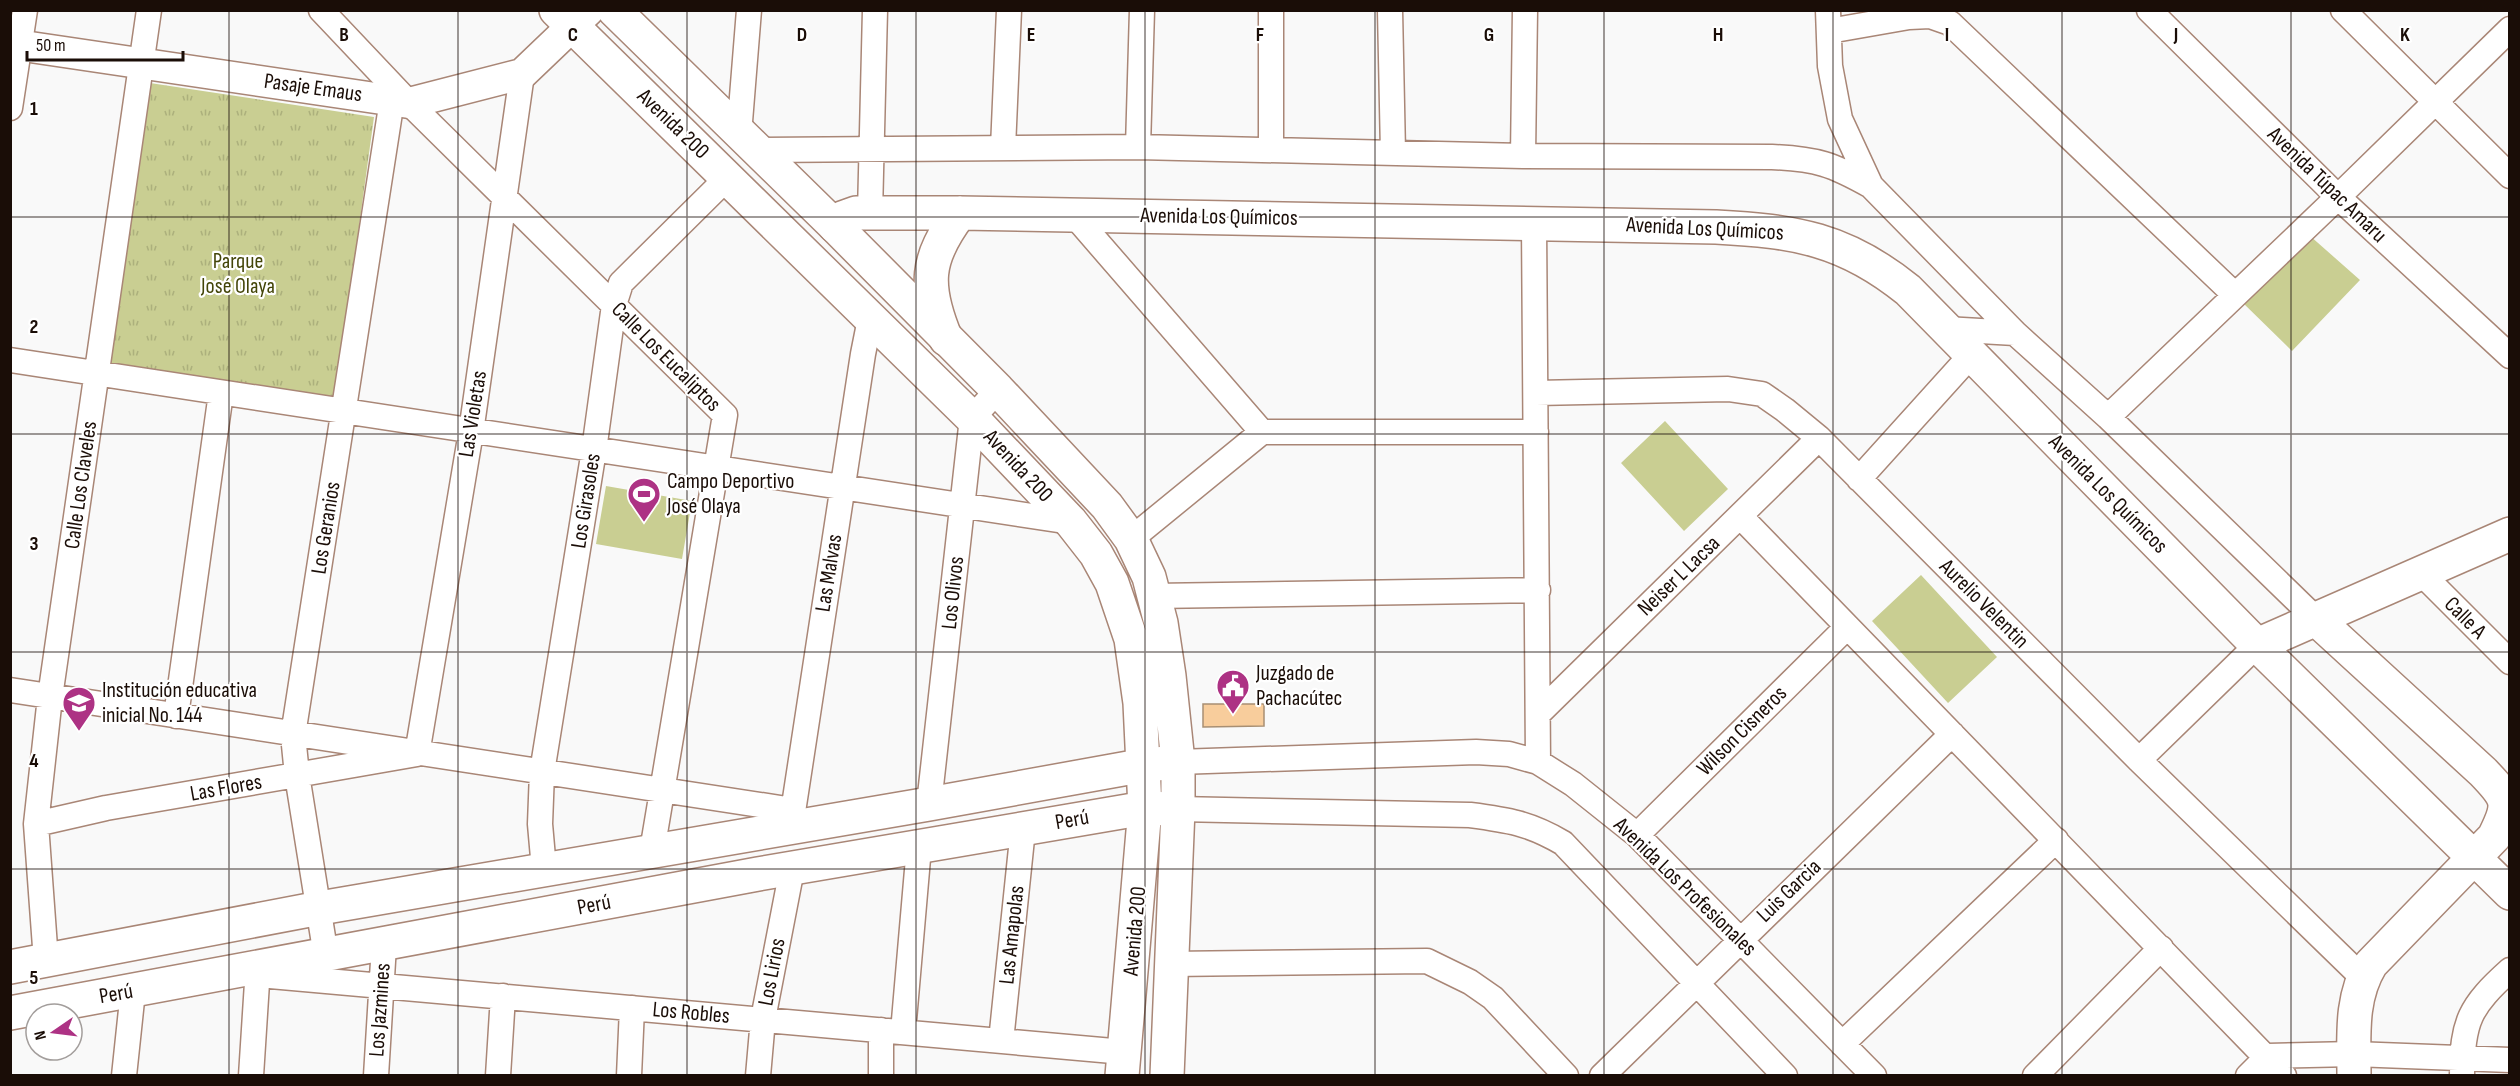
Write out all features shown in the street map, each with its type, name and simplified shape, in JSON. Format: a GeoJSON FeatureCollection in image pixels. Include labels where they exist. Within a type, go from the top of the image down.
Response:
{"type":"FeatureCollection","features":[{"type":"Feature","properties":{"kind":"main road","name":"Avenida 200"},"geometry":{"type":"LineString","coordinates":[[614,10],[835,226],[998,390],[1107,506],[1131,539],[1149,577],[1161,623],[1178,762],[1167,1076]]}},
{"type":"Feature","properties":{"kind":"main road","name":"Avenida 200"},"geometry":{"type":"LineString","coordinates":[[572,16],[728,177],[972,418],[1071,522],[1096,554],[1120,605],[1131,639],[1140,703],[1145,765],[1145,808],[1123,1064]]}},
{"type":"Feature","properties":{"kind":"main road","name":"Avenida Los Químicos"},"geometry":{"type":"LineString","coordinates":[[835,226],[842,218],[856,213],[960,213],[1765,229],[1819,240],[1850,252],[1875,265],[1908,290],[2257,645],[2510,893]]}},
{"type":"Feature","properties":{"kind":"main road"},"geometry":{"type":"LineString","coordinates":[[946,339],[934,309],[930,284],[934,257],[944,234],[960,213]]}},
{"type":"Feature","properties":{"kind":"main road"},"geometry":{"type":"LineString","coordinates":[[2257,645],[2510,534]]}},
{"type":"Feature","properties":{"kind":"main road"},"geometry":{"type":"LineString","coordinates":[[2316,619],[2497,786],[2505,799],[2505,814],[2494,837],[2371,964],[2363,978],[2355,1010],[2354,1065]]}},
{"type":"Feature","properties":{"kind":"main road","name":"Perú"},"geometry":{"type":"LineString","coordinates":[[10,967],[320,908],[652,851],[792,819],[929,804],[1145,765],[1178,762]]}},
{"type":"Feature","properties":{"kind":"main road","name":"Perú"},"geometry":{"type":"LineString","coordinates":[[10,1013],[257,971],[792,868],[1145,808],[1178,810]]}},
{"type":"Feature","properties":{"kind":"main road"},"geometry":{"type":"LineString","coordinates":[[500,876],[509,921]]}},
{"type":"Feature","properties":{"kind":"street"},"geometry":{"type":"LineString","coordinates":[[10,108],[15,44],[25,10]]}},
{"type":"Feature","properties":{"kind":"street","name":"Calle Los Claveles"},"geometry":{"type":"LineString","coordinates":[[46,961],[36,824],[50,697],[149,10]]}},
{"type":"Feature","properties":{"kind":"street","name":"Calle Los Eucaliptos"},"geometry":{"type":"LineString","coordinates":[[321,10],[401,101],[505,197],[725,415],[652,851]]}},
{"type":"Feature","properties":{"kind":"street"},"geometry":{"type":"LineString","coordinates":[[749,10],[747,142],[872,149],[1138,147],[1523,156],[1806,159],[1836,166],[1871,186],[2015,333],[2108,417],[2316,619]]}},
{"type":"Feature","properties":{"kind":"street"},"geometry":{"type":"LineString","coordinates":[[870,213],[875,10]]}},
{"type":"Feature","properties":{"kind":"street"},"geometry":{"type":"LineString","coordinates":[[1003,148],[1010,10]]}},
{"type":"Feature","properties":{"kind":"street"},"geometry":{"type":"LineString","coordinates":[[1138,147],[1142,10]]}},
{"type":"Feature","properties":{"kind":"street"},"geometry":{"type":"LineString","coordinates":[[1270,150],[1271,10]]}},
{"type":"Feature","properties":{"kind":"street"},"geometry":{"type":"LineString","coordinates":[[1390,10],[1393,153]]}},
{"type":"Feature","properties":{"kind":"street"},"geometry":{"type":"LineString","coordinates":[[1523,156],[1525,10]]}},
{"type":"Feature","properties":{"kind":"street","name":"Avenida Túpac Amaru"},"geometry":{"type":"LineString","coordinates":[[2149,10],[2338,197],[2510,356]]}},
{"type":"Feature","properties":{"kind":"street"},"geometry":{"type":"LineString","coordinates":[[2343,10],[2434,103],[2510,176]]}},
{"type":"Feature","properties":{"kind":"street","name":"Pasaje Emaus"},"geometry":{"type":"LineString","coordinates":[[15,44],[401,101],[522,74],[572,16]]}},
{"type":"Feature","properties":{"kind":"street"},"geometry":{"type":"LineString","coordinates":[[1871,186],[1840,119],[1830,66],[1829,21],[1930,16],[1950,23],[2235,295]]}},
{"type":"Feature","properties":{"kind":"street"},"geometry":{"type":"LineString","coordinates":[[2108,417],[2510,29]]}},
{"type":"Feature","properties":{"kind":"street","name":"Las Violetas"},"geometry":{"type":"LineString","coordinates":[[417,754],[471,432],[522,74]]}},
{"type":"Feature","properties":{"kind":"street","name":"Los Geranios"},"geometry":{"type":"LineString","coordinates":[[326,956],[297,776],[293,735],[345,412],[401,101]]}},
{"type":"Feature","properties":{"kind":"street","name":"Los Girasoles"},"geometry":{"type":"LineString","coordinates":[[544,869],[540,824],[542,772],[594,450],[614,305],[621,283],[728,177]]}},
{"type":"Feature","properties":{"kind":"street"},"geometry":{"type":"LineString","coordinates":[[1073,214],[1262,432]]}},
{"type":"Feature","properties":{"kind":"street"},"geometry":{"type":"LineString","coordinates":[[1534,224],[1538,762]]}},
{"type":"Feature","properties":{"kind":"street","name":"Las Malvas"},"geometry":{"type":"LineString","coordinates":[[792,819],[870,319]]}},
{"type":"Feature","properties":{"kind":"street"},"geometry":{"type":"LineString","coordinates":[[1945,329],[2015,333]]}},
{"type":"Feature","properties":{"kind":"street"},"geometry":{"type":"LineString","coordinates":[[1859,479],[1971,355]]}},
{"type":"Feature","properties":{"kind":"street"},"geometry":{"type":"LineString","coordinates":[[10,360],[1071,522]]}},
{"type":"Feature","properties":{"kind":"street","name":"Aurelio Velentin"},"geometry":{"type":"LineString","coordinates":[[1536,393],[1728,389],[1762,394],[1785,410],[1819,438],[2139,760],[2363,978]]}},
{"type":"Feature","properties":{"kind":"street"},"geometry":{"type":"LineString","coordinates":[[972,418],[998,390]]}},
{"type":"Feature","properties":{"kind":"street"},"geometry":{"type":"LineString","coordinates":[[176,716],[221,393]]}},
{"type":"Feature","properties":{"kind":"street","name":"Los Olivos"},"geometry":{"type":"LineString","coordinates":[[929,804],[972,418]]}},
{"type":"Feature","properties":{"kind":"street"},"geometry":{"type":"LineString","coordinates":[[1131,539],[1262,432],[1536,432]]}},
{"type":"Feature","properties":{"kind":"street","name":"Neiser L Lacsa"},"geometry":{"type":"LineString","coordinates":[[1538,714],[1819,438]]}},
{"type":"Feature","properties":{"kind":"street"},"geometry":{"type":"LineString","coordinates":[[1740,516],[2268,1056],[2284,1076]]}},
{"type":"Feature","properties":{"kind":"street","name":"Calle A"},"geometry":{"type":"LineString","coordinates":[[2421,573],[2510,662]]}},
{"type":"Feature","properties":{"kind":"street"},"geometry":{"type":"LineString","coordinates":[[1153,596],[1538,590]]}},
{"type":"Feature","properties":{"kind":"street","name":"Wilson Cisneros"},"geometry":{"type":"LineString","coordinates":[[1637,835],[1847,627]]}},
{"type":"Feature","properties":{"kind":"street"},"geometry":{"type":"LineString","coordinates":[[2139,760],[2257,645]]}},
{"type":"Feature","properties":{"kind":"street"},"geometry":{"type":"LineString","coordinates":[[10,690],[662,790],[792,819]]}},
{"type":"Feature","properties":{"kind":"street","name":"Luis Garcia"},"geometry":{"type":"LineString","coordinates":[[1602,1076],[1952,734]]}},
{"type":"Feature","properties":{"kind":"street","name":"Avenida Los Profesionales"},"geometry":{"type":"LineString","coordinates":[[1178,762],[1476,753],[1509,754],[1538,762],[1573,784],[1637,835],[1874,1076]]}},
{"type":"Feature","properties":{"kind":"street","name":"Las Flores"},"geometry":{"type":"LineString","coordinates":[[36,824],[106,808],[417,754]]}},
{"type":"Feature","properties":{"kind":"street"},"geometry":{"type":"LineString","coordinates":[[1178,810],[1470,815],[1509,820],[1539,828],[1563,843],[1785,1076]]}},
{"type":"Feature","properties":{"kind":"street","name":"Las Amapolas"},"geometry":{"type":"LineString","coordinates":[[1001,1041],[1023,829]]}},
{"type":"Feature","properties":{"kind":"street"},"geometry":{"type":"LineString","coordinates":[[1842,1044],[2056,840]]}},
{"type":"Feature","properties":{"kind":"street"},"geometry":{"type":"LineString","coordinates":[[881,1076],[892,1031],[919,847]]}},
{"type":"Feature","properties":{"kind":"street","name":"Los Lirios"},"geometry":{"type":"LineString","coordinates":[[758,1076],[763,1019],[792,868]]}},
{"type":"Feature","properties":{"kind":"street","name":"Los Jazmines"},"geometry":{"type":"LineString","coordinates":[[376,1076],[384,945]]}},
{"type":"Feature","properties":{"kind":"street"},"geometry":{"type":"LineString","coordinates":[[2035,1076],[2161,948]]}},
{"type":"Feature","properties":{"kind":"street"},"geometry":{"type":"LineString","coordinates":[[1170,964],[1427,961],[1470,982],[1493,999],[1565,1075]]}},
{"type":"Feature","properties":{"kind":"street"},"geometry":{"type":"LineString","coordinates":[[2462,1066],[2466,1027],[2471,1012],[2483,994],[2510,970]]}},
{"type":"Feature","properties":{"kind":"street"},"geometry":{"type":"LineString","coordinates":[[250,1076],[257,971]]}},
{"type":"Feature","properties":{"kind":"street","name":"Los Robles"},"geometry":{"type":"LineString","coordinates":[[257,971],[383,985],[1001,1041],[1123,1064]]}},
{"type":"Feature","properties":{"kind":"street"},"geometry":{"type":"LineString","coordinates":[[124,1076],[133,991]]}},
{"type":"Feature","properties":{"kind":"street"},"geometry":{"type":"LineString","coordinates":[[498,1076],[503,996]]}},
{"type":"Feature","properties":{"kind":"street"},"geometry":{"type":"LineString","coordinates":[[629,1076],[632,1008]]}},
{"type":"Feature","properties":{"kind":"street"},"geometry":{"type":"LineString","coordinates":[[2268,1056],[2354,1065],[2462,1066],[2510,1060]]}},
{"type":"Feature","properties":{"kind":"street"},"geometry":{"type":"LineString","coordinates":[[2248,1076],[2268,1056]]}},
{"type":"Feature","properties":{"kind":"green space","name":"Parque José Olaya"},"geometry":{"type":"Polygon","coordinates":[[[150,83],[374,117],[335,402],[110,370],[150,83]]]}},
{"type":"Feature","properties":{"kind":"green space"},"geometry":{"type":"Polygon","coordinates":[[[2309,235],[2360,280],[2292,351],[2242,302],[2309,235]]]}},
{"type":"Feature","properties":{"kind":"green space"},"geometry":{"type":"Polygon","coordinates":[[[1665,421],[1728,489],[1684,531],[1621,463],[1665,421]]]}},
{"type":"Feature","properties":{"kind":"green space","name":"Campo Deportivo José Olaya"},"geometry":{"type":"Polygon","coordinates":[[[606,486],[692,501],[682,559],[596,544],[606,486]]]}},
{"type":"Feature","properties":{"kind":"green space"},"geometry":{"type":"Polygon","coordinates":[[[1921,575],[1997,657],[1948,703],[1872,621],[1921,575]]]}},
{"type":"Feature","properties":{"kind":"building","name":"Juzgado de Pachacútec"},"geometry":{"type":"Polygon","coordinates":[[[1203,704],[1264,704],[1264,726],[1203,727],[1203,704]]]}},
{"type":"Feature","properties":{"kind":"place","name":"Campo Deportivo José Olaya"},"geometry":{"type":"Point","coordinates":[644,523]}},
{"type":"Feature","properties":{"kind":"place","name":"Juzgado de Pachacútec"},"geometry":{"type":"Point","coordinates":[1233,715]}},
{"type":"Feature","properties":{"kind":"place","name":"Institución educativa inicial No. 144"},"geometry":{"type":"Point","coordinates":[79,732]}}]}
